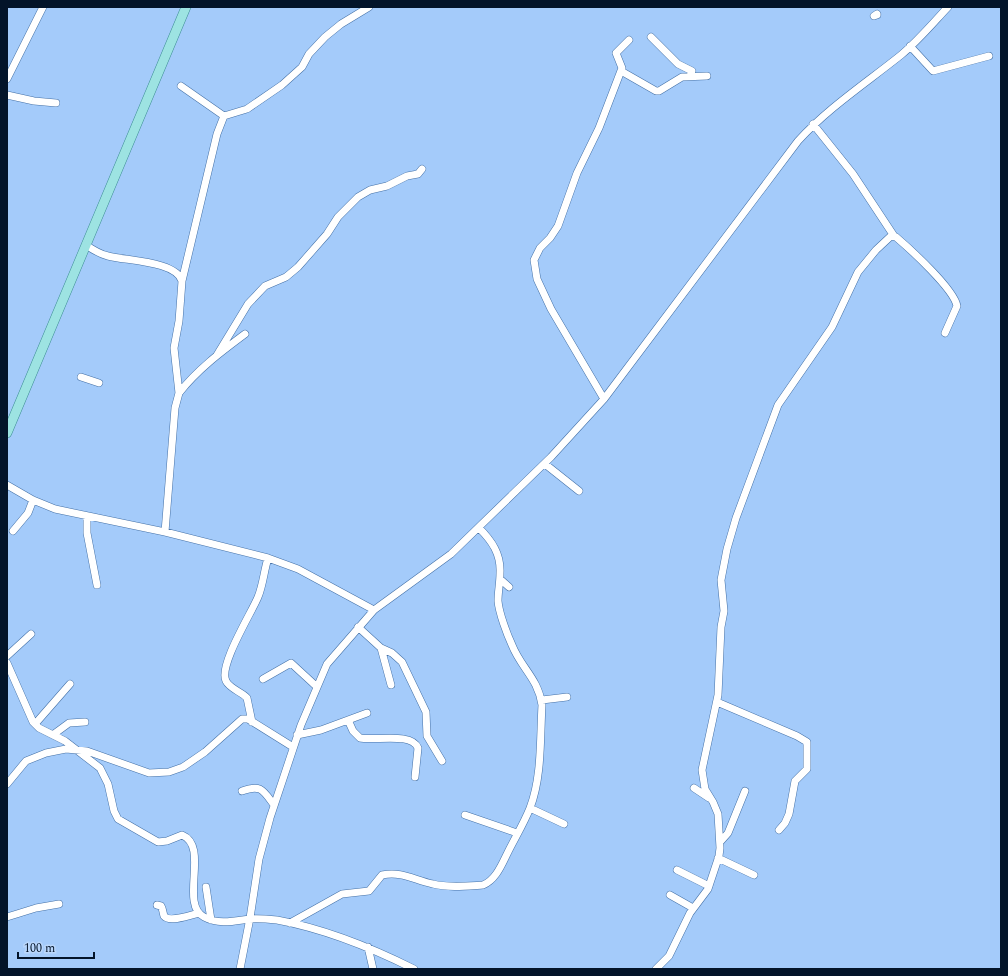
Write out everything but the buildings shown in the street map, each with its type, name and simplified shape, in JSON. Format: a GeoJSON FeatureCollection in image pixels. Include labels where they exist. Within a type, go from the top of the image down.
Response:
{"type":"FeatureCollection","features":[{"type":"Feature","properties":{"kind":"main road"},"geometry":{"type":"LineString","coordinates":[[7,433],[186,7]]}},
{"type":"Feature","properties":{"kind":"street"},"geometry":{"type":"LineString","coordinates":[[7,79],[44,7]]}},
{"type":"Feature","properties":{"kind":"street"},"geometry":{"type":"LineString","coordinates":[[224,116],[248,109],[282,85],[302,67],[310,54],[325,37],[341,24],[369,7]]}},
{"type":"Feature","properties":{"kind":"street"},"geometry":{"type":"LineString","coordinates":[[240,969],[259,859],[274,805],[297,735],[316,686],[327,664],[374,610],[451,554],[545,464],[604,399],[775,169],[813,124],[910,46],[948,7]]}},
{"type":"Feature","properties":{"kind":"street"},"geometry":{"type":"LineString","coordinates":[[652,37],[678,64],[692,71],[690,76]]}},
{"type":"Feature","properties":{"kind":"street"},"geometry":{"type":"LineString","coordinates":[[604,399],[548,303],[537,279],[534,260],[540,248],[550,238],[558,226],[577,173],[599,128],[621,72],[621,64],[616,53],[628,40]]}},
{"type":"Feature","properties":{"kind":"street"},"geometry":{"type":"LineString","coordinates":[[910,46],[933,72],[988,56]]}},
{"type":"Feature","properties":{"kind":"street"},"geometry":{"type":"LineString","coordinates":[[621,72],[656,91],[663,89],[675,80],[690,76],[707,76]]}},
{"type":"Feature","properties":{"kind":"street"},"geometry":{"type":"LineString","coordinates":[[182,86],[224,116]]}},
{"type":"Feature","properties":{"kind":"street"},"geometry":{"type":"LineString","coordinates":[[7,95],[34,101],[56,103]]}},
{"type":"Feature","properties":{"kind":"street"},"geometry":{"type":"LineString","coordinates":[[165,532],[175,408],[179,393],[174,348],[180,313],[182,278],[217,134],[224,116]]}},
{"type":"Feature","properties":{"kind":"street"},"geometry":{"type":"LineString","coordinates":[[813,124],[853,174],[894,236],[920,259],[957,301],[958,306],[944,333]]}},
{"type":"Feature","properties":{"kind":"street"},"geometry":{"type":"LineString","coordinates":[[216,355],[248,304],[265,286],[286,277],[295,270],[327,234],[338,217],[358,197],[370,190],[386,186],[404,177],[418,174],[422,169]]}},
{"type":"Feature","properties":{"kind":"street"},"geometry":{"type":"LineString","coordinates":[[656,969],[669,956],[693,908],[709,886],[718,858],[720,842],[718,814],[705,789],[702,770],[717,702],[720,674],[721,627],[724,611],[721,580],[736,518],[775,412],[832,327],[858,272],[876,250],[889,238],[894,236]]}},
{"type":"Feature","properties":{"kind":"street"},"geometry":{"type":"LineString","coordinates":[[86,245],[108,256],[169,267],[182,278]]}},
{"type":"Feature","properties":{"kind":"street"},"geometry":{"type":"LineString","coordinates":[[179,393],[193,376],[216,355],[244,334]]}},
{"type":"Feature","properties":{"kind":"street"},"geometry":{"type":"LineString","coordinates":[[81,377],[99,383]]}},
{"type":"Feature","properties":{"kind":"street"},"geometry":{"type":"LineString","coordinates":[[545,464],[579,491]]}},
{"type":"Feature","properties":{"kind":"street"},"geometry":{"type":"LineString","coordinates":[[7,485],[33,500],[56,509],[165,532],[268,558],[308,574],[374,610]]}},
{"type":"Feature","properties":{"kind":"street"},"geometry":{"type":"LineString","coordinates":[[13,532],[28,513],[33,500]]}},
{"type":"Feature","properties":{"kind":"street"},"geometry":{"type":"LineString","coordinates":[[87,516],[87,534],[97,585]]}},
{"type":"Feature","properties":{"kind":"street"},"geometry":{"type":"LineString","coordinates":[[290,923],[342,894],[369,891],[382,875],[399,873],[432,884],[444,886],[475,886],[488,883],[500,868],[530,808],[537,776],[542,700],[531,674],[512,646],[498,602],[500,579],[499,560],[492,540],[479,528]]}},
{"type":"Feature","properties":{"kind":"street"},"geometry":{"type":"LineString","coordinates":[[252,722],[247,698],[227,683],[225,675],[231,652],[258,597],[268,558]]}},
{"type":"Feature","properties":{"kind":"street"},"geometry":{"type":"LineString","coordinates":[[500,579],[509,587]]}},
{"type":"Feature","properties":{"kind":"street"},"geometry":{"type":"LineString","coordinates":[[358,627],[381,648],[396,656],[406,670],[426,712],[427,736],[442,761]]}},
{"type":"Feature","properties":{"kind":"street"},"geometry":{"type":"LineString","coordinates":[[7,656],[31,634]]}},
{"type":"Feature","properties":{"kind":"street"},"geometry":{"type":"LineString","coordinates":[[381,648],[391,685]]}},
{"type":"Feature","properties":{"kind":"street"},"geometry":{"type":"LineString","coordinates":[[7,662],[35,724],[54,734],[92,761],[102,772],[108,784],[114,811],[118,819],[154,841],[163,842],[182,835],[189,840],[195,854],[193,885],[199,913]]}},
{"type":"Feature","properties":{"kind":"street"},"geometry":{"type":"LineString","coordinates":[[263,679],[291,663],[316,686]]}},
{"type":"Feature","properties":{"kind":"street"},"geometry":{"type":"LineString","coordinates":[[35,724],[70,684]]}},
{"type":"Feature","properties":{"kind":"street"},"geometry":{"type":"LineString","coordinates":[[542,700],[567,697]]}},
{"type":"Feature","properties":{"kind":"street"},"geometry":{"type":"LineString","coordinates":[[717,702],[797,736],[806,742],[807,769],[794,781],[789,814],[785,823],[779,830]]}},
{"type":"Feature","properties":{"kind":"street"},"geometry":{"type":"LineString","coordinates":[[297,735],[321,730],[367,713]]}},
{"type":"Feature","properties":{"kind":"street"},"geometry":{"type":"LineString","coordinates":[[7,784],[26,761],[46,753],[75,749],[87,751],[149,773],[169,772],[183,767],[205,752],[242,719],[252,722],[293,747]]}},
{"type":"Feature","properties":{"kind":"street"},"geometry":{"type":"LineString","coordinates":[[348,720],[353,731],[360,738],[408,739],[416,743],[418,748],[415,777]]}},
{"type":"Feature","properties":{"kind":"street"},"geometry":{"type":"LineString","coordinates":[[54,734],[69,723],[86,722]]}},
{"type":"Feature","properties":{"kind":"street"},"geometry":{"type":"LineString","coordinates":[[242,791],[250,788],[259,788],[265,792],[274,805]]}},
{"type":"Feature","properties":{"kind":"street"},"geometry":{"type":"LineString","coordinates":[[694,788],[711,799]]}},
{"type":"Feature","properties":{"kind":"street"},"geometry":{"type":"LineString","coordinates":[[720,842],[728,833],[745,791]]}},
{"type":"Feature","properties":{"kind":"street"},"geometry":{"type":"LineString","coordinates":[[530,808],[564,824]]}},
{"type":"Feature","properties":{"kind":"street"},"geometry":{"type":"LineString","coordinates":[[465,815],[517,833]]}},
{"type":"Feature","properties":{"kind":"street"},"geometry":{"type":"LineString","coordinates":[[718,858],[754,875]]}},
{"type":"Feature","properties":{"kind":"street"},"geometry":{"type":"LineString","coordinates":[[677,870],[709,886]]}},
{"type":"Feature","properties":{"kind":"street"},"geometry":{"type":"LineString","coordinates":[[206,887],[211,920]]}},
{"type":"Feature","properties":{"kind":"street"},"geometry":{"type":"LineString","coordinates":[[670,896],[693,908]]}},
{"type":"Feature","properties":{"kind":"street"},"geometry":{"type":"LineString","coordinates":[[7,917],[36,908],[59,904]]}},
{"type":"Feature","properties":{"kind":"street"},"geometry":{"type":"LineString","coordinates":[[157,904],[161,906],[164,916],[167,918],[176,919],[199,913],[211,920],[226,922],[250,918],[276,920],[290,923],[335,935],[368,947],[414,969]]}},
{"type":"Feature","properties":{"kind":"street"},"geometry":{"type":"LineString","coordinates":[[368,947],[372,969]]}}]}
